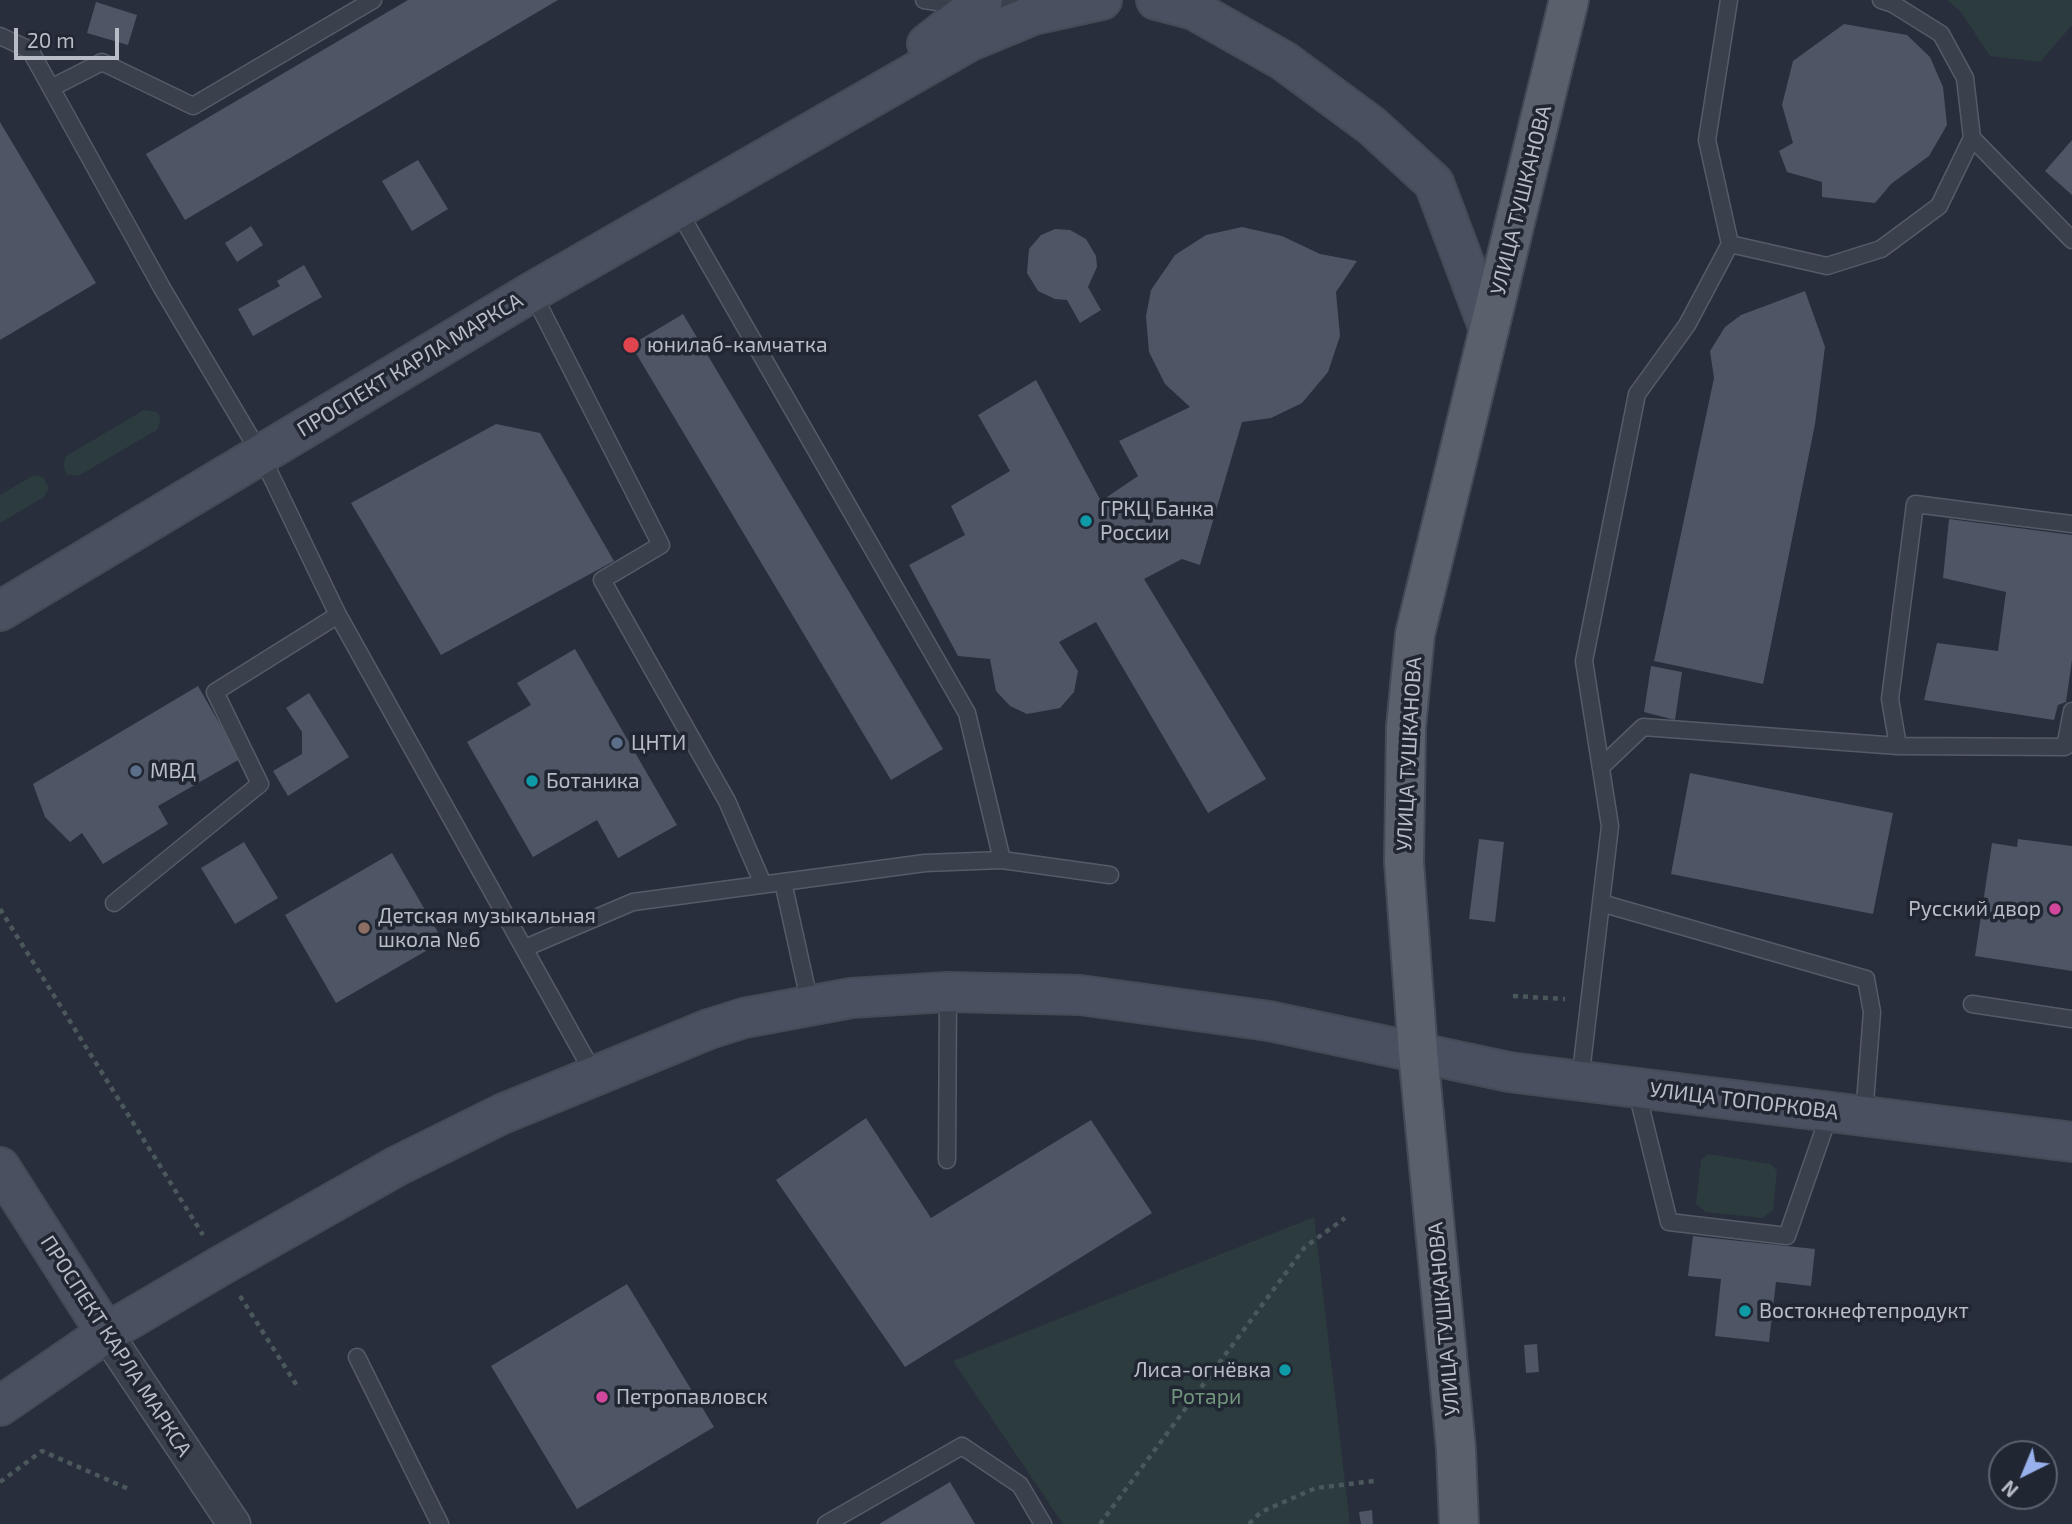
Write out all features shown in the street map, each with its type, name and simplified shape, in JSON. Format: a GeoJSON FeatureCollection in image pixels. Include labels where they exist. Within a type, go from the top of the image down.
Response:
{"type":"FeatureCollection","features":[{"type":"Feature","properties":{"kind":"main road"},"geometry":{"type":"LineString","coordinates":[[822,126],[991,30],[1033,15],[1102,0]]}},
{"type":"Feature","properties":{"kind":"main road"},"geometry":{"type":"LineString","coordinates":[[1156,0],[1194,10],[1284,61],[1372,126],[1434,183],[1489,329]]}},
{"type":"Feature","properties":{"kind":"main road","name":"УЛИЦА ТУШКАНОВА"},"geometry":{"type":"LineString","coordinates":[[1459,1524],[1454,1422],[1418,1052],[1404,862],[1406,727],[1416,634],[1569,0]]}},
{"type":"Feature","properties":{"kind":"main road"},"geometry":{"type":"LineString","coordinates":[[822,126],[979,3]]}},
{"type":"Feature","properties":{"kind":"main road","name":"ПРОСПЕКТ КАРЛА МАРКСА"},"geometry":{"type":"LineString","coordinates":[[0,611],[532,292],[822,126]]}},
{"type":"Feature","properties":{"kind":"main road","name":"УЛИЦА ТОПОРКОВА"},"geometry":{"type":"LineString","coordinates":[[0,1406],[106,1333],[397,1166],[502,1114],[594,1074],[709,1029],[810,1004],[948,992],[1093,997],[1242,1016],[1509,1072],[2072,1142]]}},
{"type":"Feature","properties":{"kind":"main road","name":"ПРОСПЕКТ КАРЛА МАРКСА"},"geometry":{"type":"LineString","coordinates":[[0,1167],[106,1333]]}},
{"type":"Feature","properties":{"kind":"street","name":"ПРОСПЕКТ КАРЛА МАРКСА"},"geometry":{"type":"LineString","coordinates":[[106,1333],[234,1524]]}},
{"type":"Feature","properties":{"kind":"lane"},"geometry":{"type":"LineString","coordinates":[[51,88],[102,62],[193,106],[373,0]]}},
{"type":"Feature","properties":{"kind":"lane"},"geometry":{"type":"LineString","coordinates":[[924,0],[979,3],[1086,0]]}},
{"type":"Feature","properties":{"kind":"lane"},"geometry":{"type":"LineString","coordinates":[[1580,1081],[1610,827],[1584,661],[1637,394],[1687,325],[1730,244],[1707,140],[1730,0]]}},
{"type":"Feature","properties":{"kind":"lane"},"geometry":{"type":"LineString","coordinates":[[1730,244],[1827,266],[1881,249],[1939,206],[1972,138],[1965,78],[1941,34],[1893,4],[1881,0]]}},
{"type":"Feature","properties":{"kind":"lane"},"geometry":{"type":"LineString","coordinates":[[0,36],[30,50],[162,288],[261,455],[338,615],[594,1074]]}},
{"type":"Feature","properties":{"kind":"lane"},"geometry":{"type":"LineString","coordinates":[[1972,138],[2072,240]]}},
{"type":"Feature","properties":{"kind":"lane"},"geometry":{"type":"LineString","coordinates":[[678,210],[967,713],[1002,860]]}},
{"type":"Feature","properties":{"kind":"lane"},"geometry":{"type":"LineString","coordinates":[[532,292],[660,545],[602,580],[727,801],[763,884]]}},
{"type":"Feature","properties":{"kind":"lane"},"geometry":{"type":"LineString","coordinates":[[1898,746],[1890,699],[1915,504],[2072,524]]}},
{"type":"Feature","properties":{"kind":"lane"},"geometry":{"type":"LineString","coordinates":[[114,903],[260,785],[215,692],[338,615]]}},
{"type":"Feature","properties":{"kind":"lane"},"geometry":{"type":"LineString","coordinates":[[1601,767],[1643,727],[1898,746],[2065,747],[2072,711]]}},
{"type":"Feature","properties":{"kind":"lane"},"geometry":{"type":"LineString","coordinates":[[525,948],[633,902],[925,863],[1002,860],[1110,875]]}},
{"type":"Feature","properties":{"kind":"lane"},"geometry":{"type":"LineString","coordinates":[[783,881],[810,1004]]}},
{"type":"Feature","properties":{"kind":"lane"},"geometry":{"type":"LineString","coordinates":[[1601,903],[1866,979],[1872,1012],[1847,1114],[1787,1236],[1669,1223],[1636,1088]]}},
{"type":"Feature","properties":{"kind":"lane"},"geometry":{"type":"LineString","coordinates":[[947,1160],[948,992]]}},
{"type":"Feature","properties":{"kind":"lane"},"geometry":{"type":"LineString","coordinates":[[1972,1004],[2072,1018]]}},
{"type":"Feature","properties":{"kind":"lane"},"geometry":{"type":"LineString","coordinates":[[357,1357],[440,1524]]}},
{"type":"Feature","properties":{"kind":"lane"},"geometry":{"type":"LineString","coordinates":[[826,1524],[962,1446],[1020,1485],[1043,1524]]}},
{"type":"Feature","properties":{"kind":"path"},"geometry":{"type":"LineString","coordinates":[[0,909],[299,1389]]}},
{"type":"Feature","properties":{"kind":"path"},"geometry":{"type":"LineString","coordinates":[[1513,996],[1590,1001]]}},
{"type":"Feature","properties":{"kind":"path"},"geometry":{"type":"LineString","coordinates":[[1100,1524],[1305,1247],[1345,1218]]}},
{"type":"Feature","properties":{"kind":"path"},"geometry":{"type":"LineString","coordinates":[[0,1482],[42,1451],[131,1490]]}},
{"type":"Feature","properties":{"kind":"path"},"geometry":{"type":"LineString","coordinates":[[1249,1524],[1261,1513],[1316,1488],[1374,1481]]}},
{"type":"Feature","properties":{"kind":"green space"},"geometry":{"type":"Polygon","coordinates":[[[1947,0],[2072,0],[2072,25],[2040,62],[1990,56],[1961,12],[1947,0]]]}},
{"type":"Feature","properties":{"kind":"green space"},"geometry":{"type":"Polygon","coordinates":[[[144,410],[157,412],[161,419],[157,430],[78,476],[67,474],[63,465],[66,456],[144,410]]]}},
{"type":"Feature","properties":{"kind":"green space"},"geometry":{"type":"Polygon","coordinates":[[[34,475],[43,477],[49,488],[44,497],[0,523],[0,495],[34,475]]]}},
{"type":"Feature","properties":{"kind":"green space"},"geometry":{"type":"Polygon","coordinates":[[[1708,1154],[1771,1164],[1777,1171],[1773,1210],[1763,1218],[1705,1212],[1696,1204],[1701,1160],[1708,1154]]]}},
{"type":"Feature","properties":{"kind":"green space","name":"Ротари"},"geometry":{"type":"Polygon","coordinates":[[[1314,1217],[1350,1524],[1063,1524],[953,1361],[1314,1217]]]}},
{"type":"Feature","properties":{"kind":"building"},"geometry":{"type":"Polygon","coordinates":[[[408,0],[558,0],[185,220],[146,154],[408,0]]]}},
{"type":"Feature","properties":{"kind":"building"},"geometry":{"type":"Polygon","coordinates":[[[96,2],[137,15],[128,45],[87,33],[96,2]]]}},
{"type":"Feature","properties":{"kind":"building"},"geometry":{"type":"Polygon","coordinates":[[[1844,24],[1907,35],[1930,57],[1943,87],[1947,125],[1929,156],[1891,184],[1875,203],[1822,197],[1822,182],[1787,172],[1779,151],[1793,143],[1782,105],[1793,61],[1844,24]]]}},
{"type":"Feature","properties":{"kind":"building"},"geometry":{"type":"Polygon","coordinates":[[[0,122],[96,283],[0,340],[0,122]]]}},
{"type":"Feature","properties":{"kind":"building"},"geometry":{"type":"Polygon","coordinates":[[[2072,140],[2072,195],[2045,171],[2072,140]]]}},
{"type":"Feature","properties":{"kind":"building"},"geometry":{"type":"Polygon","coordinates":[[[418,160],[448,209],[412,231],[382,181],[418,160]]]}},
{"type":"Feature","properties":{"kind":"building"},"geometry":{"type":"Polygon","coordinates":[[[251,226],[263,245],[237,262],[225,243],[251,226]]]}},
{"type":"Feature","properties":{"kind":"building","name":"ГРКЦ Банка России"},"geometry":{"type":"Polygon","coordinates":[[[1242,227],[1282,236],[1320,254],[1357,261],[1336,292],[1340,336],[1328,372],[1302,403],[1271,418],[1242,422],[1200,565],[1182,559],[1144,579],[1266,779],[1208,813],[1096,622],[1059,642],[1078,671],[1074,692],[1060,708],[1027,714],[1010,706],[996,691],[990,659],[958,656],[909,565],[965,535],[951,506],[1010,471],[978,415],[1036,380],[1101,501],[1138,476],[1119,441],[1190,407],[1165,384],[1149,352],[1146,316],[1151,290],[1175,255],[1206,235],[1242,227]]]}},
{"type":"Feature","properties":{"kind":"building"},"geometry":{"type":"Polygon","coordinates":[[[1055,229],[1070,230],[1086,239],[1096,256],[1097,267],[1088,287],[1101,310],[1080,323],[1067,300],[1055,299],[1038,291],[1027,273],[1029,249],[1041,235],[1055,229]]]}},
{"type":"Feature","properties":{"kind":"building"},"geometry":{"type":"Polygon","coordinates":[[[304,265],[322,297],[253,336],[238,309],[280,286],[277,281],[304,265]]]}},
{"type":"Feature","properties":{"kind":"building"},"geometry":{"type":"Polygon","coordinates":[[[1805,291],[1825,347],[1815,424],[1763,684],[1654,661],[1714,378],[1710,351],[1725,327],[1741,315],[1805,291]]]}},
{"type":"Feature","properties":{"kind":"building"},"geometry":{"type":"Polygon","coordinates":[[[683,314],[943,749],[891,780],[631,345],[683,314]]]}},
{"type":"Feature","properties":{"kind":"building"},"geometry":{"type":"Polygon","coordinates":[[[496,424],[540,433],[614,561],[441,655],[351,503],[496,424]]]}},
{"type":"Feature","properties":{"kind":"building"},"geometry":{"type":"Polygon","coordinates":[[[1949,519],[2072,535],[2072,660],[2066,702],[2058,705],[2054,720],[1924,700],[1937,643],[1998,651],[2006,592],[1943,578],[1949,519]]]}},
{"type":"Feature","properties":{"kind":"building"},"geometry":{"type":"Polygon","coordinates":[[[575,649],[677,825],[618,858],[597,820],[533,857],[467,742],[531,705],[517,683],[575,649]]]}},
{"type":"Feature","properties":{"kind":"building"},"geometry":{"type":"Polygon","coordinates":[[[1651,666],[1682,672],[1675,720],[1644,712],[1651,666]]]}},
{"type":"Feature","properties":{"kind":"building","name":"МВД"},"geometry":{"type":"Polygon","coordinates":[[[198,686],[240,759],[158,806],[168,824],[103,864],[82,833],[70,842],[45,817],[33,784],[198,686]]]}},
{"type":"Feature","properties":{"kind":"building"},"geometry":{"type":"Polygon","coordinates":[[[309,693],[349,757],[288,796],[273,771],[302,754],[302,732],[286,708],[309,693]]]}},
{"type":"Feature","properties":{"kind":"building"},"geometry":{"type":"Polygon","coordinates":[[[1690,773],[1893,813],[1873,914],[1671,874],[1690,773]]]}},
{"type":"Feature","properties":{"kind":"building"},"geometry":{"type":"Polygon","coordinates":[[[1479,839],[1504,842],[1495,922],[1469,919],[1479,839]]]}},
{"type":"Feature","properties":{"kind":"building"},"geometry":{"type":"Polygon","coordinates":[[[2018,839],[2072,846],[2072,971],[1975,956],[1992,843],[2017,847],[2018,839]]]}},
{"type":"Feature","properties":{"kind":"building"},"geometry":{"type":"Polygon","coordinates":[[[244,842],[278,898],[235,924],[201,868],[244,842]]]}},
{"type":"Feature","properties":{"kind":"building","name":"Детская музыкальная школа №6"},"geometry":{"type":"Polygon","coordinates":[[[392,853],[443,941],[336,1003],[285,915],[392,853]]]}},
{"type":"Feature","properties":{"kind":"building"},"geometry":{"type":"Polygon","coordinates":[[[866,1118],[931,1218],[1091,1120],[1152,1213],[905,1367],[776,1180],[866,1118]]]}},
{"type":"Feature","properties":{"kind":"building","name":"Востокнефтепродукт"},"geometry":{"type":"Polygon","coordinates":[[[1693,1236],[1815,1249],[1811,1286],[1776,1282],[1769,1342],[1715,1336],[1721,1279],[1688,1276],[1693,1236]]]}},
{"type":"Feature","properties":{"kind":"building","name":"Петропавловск"},"geometry":{"type":"Polygon","coordinates":[[[627,1284],[714,1427],[577,1509],[491,1366],[627,1284]]]}},
{"type":"Feature","properties":{"kind":"building"},"geometry":{"type":"Polygon","coordinates":[[[1537,1344],[1539,1372],[1526,1373],[1524,1345],[1537,1344]]]}},
{"type":"Feature","properties":{"kind":"building"},"geometry":{"type":"Polygon","coordinates":[[[950,1482],[975,1524],[879,1524],[950,1482]]]}},
{"type":"Feature","properties":{"kind":"building"},"geometry":{"type":"Polygon","coordinates":[[[1372,1510],[1373,1524],[1361,1524],[1359,1512],[1372,1510]]]}},
{"type":"Feature","properties":{"kind":"place","name":"юнилаб-камчатка"},"geometry":{"type":"Point","coordinates":[631,345]}},
{"type":"Feature","properties":{"kind":"place","name":"ГРКЦ Банка России"},"geometry":{"type":"Point","coordinates":[1086,521]}},
{"type":"Feature","properties":{"kind":"place","name":"ЦНТИ"},"geometry":{"type":"Point","coordinates":[617,743]}},
{"type":"Feature","properties":{"kind":"place","name":"МВД"},"geometry":{"type":"Point","coordinates":[136,771]}},
{"type":"Feature","properties":{"kind":"place","name":"Ботаника"},"geometry":{"type":"Point","coordinates":[532,781]}},
{"type":"Feature","properties":{"kind":"place","name":"Русский двор"},"geometry":{"type":"Point","coordinates":[2055,909]}},
{"type":"Feature","properties":{"kind":"place","name":"Детская музыкальная школа №6"},"geometry":{"type":"Point","coordinates":[364,928]}},
{"type":"Feature","properties":{"kind":"place","name":"Востокнефтепродукт"},"geometry":{"type":"Point","coordinates":[1745,1311]}},
{"type":"Feature","properties":{"kind":"place","name":"Лиса-огнёвка"},"geometry":{"type":"Point","coordinates":[1285,1370]}},
{"type":"Feature","properties":{"kind":"place","name":"Петропавловск"},"geometry":{"type":"Point","coordinates":[602,1397]}}]}
